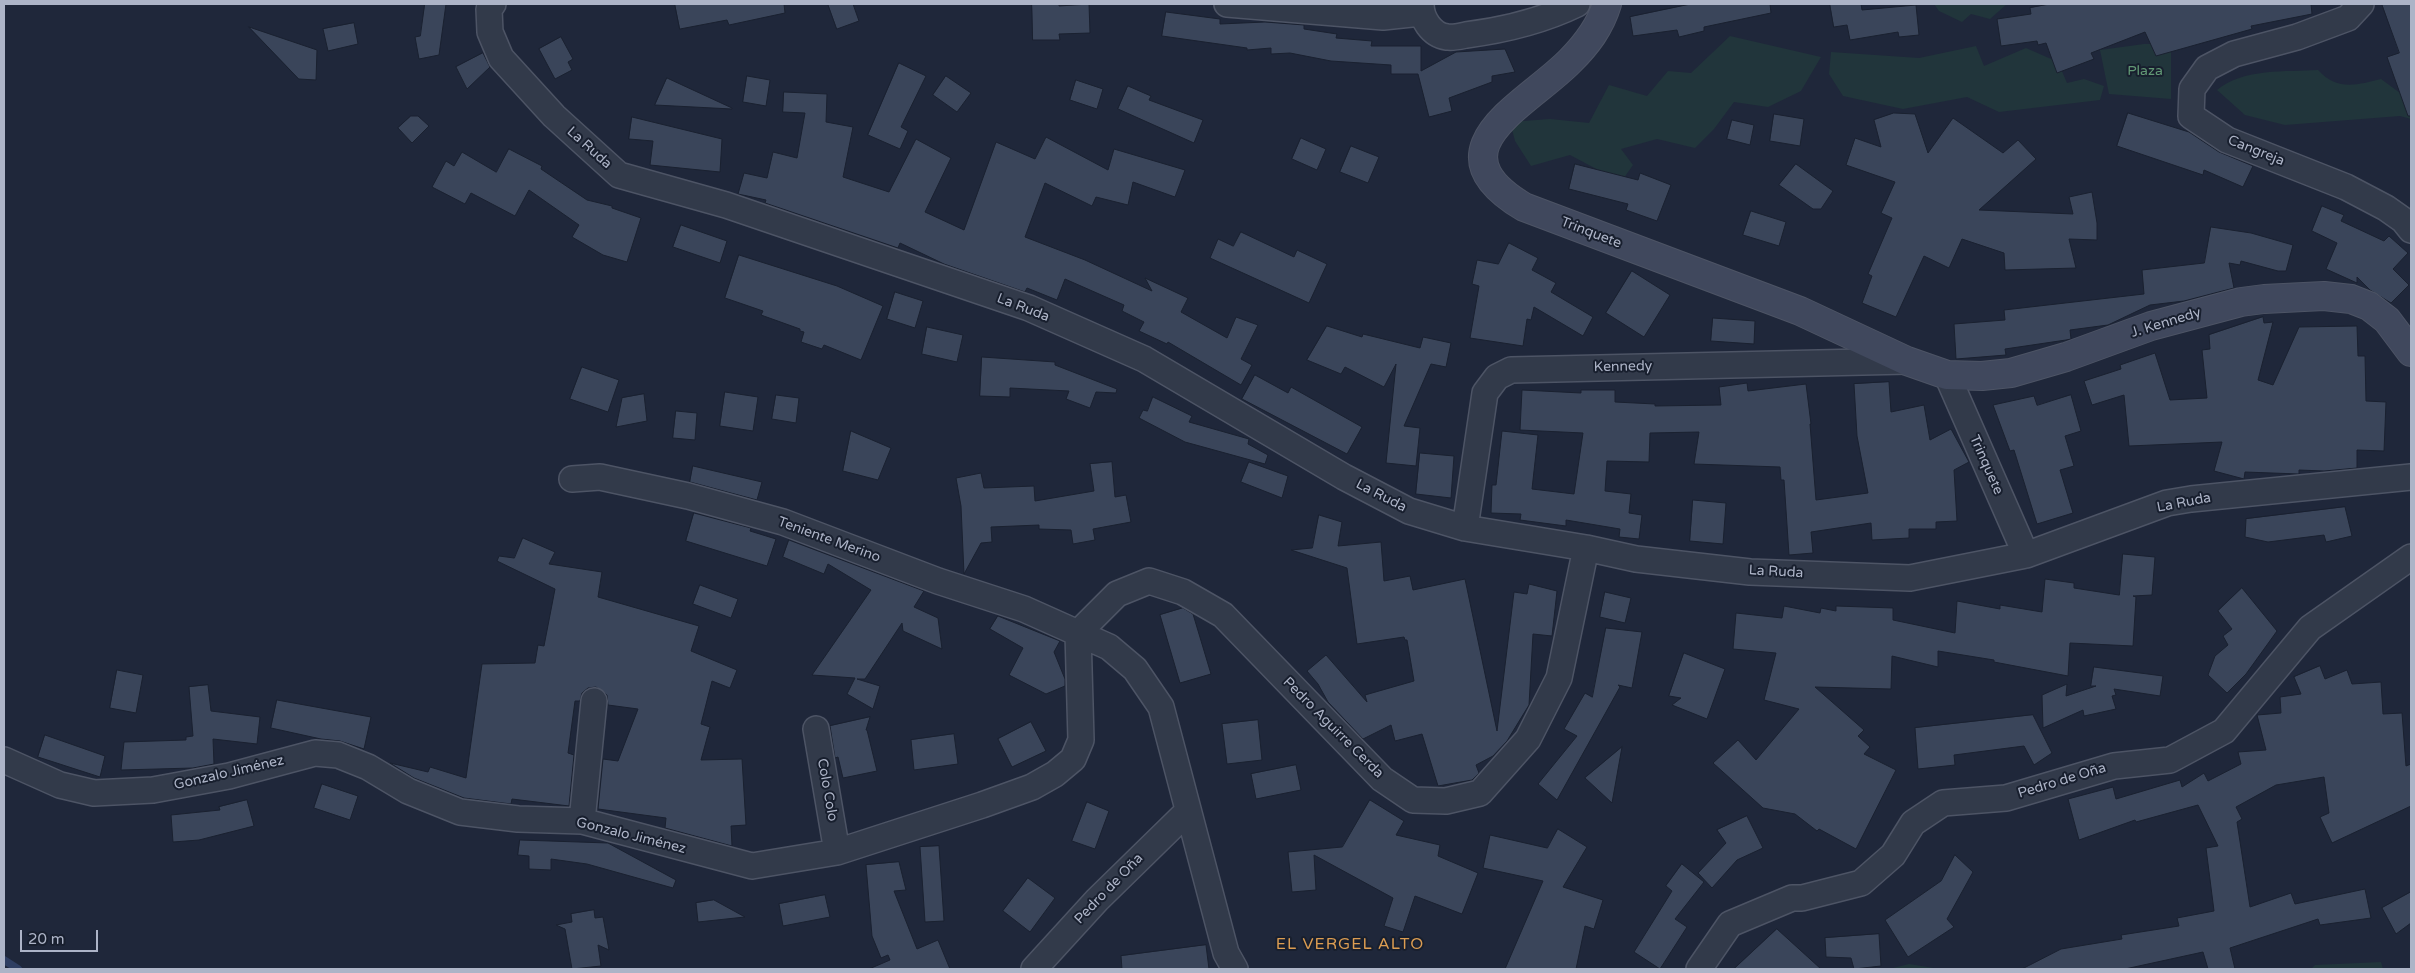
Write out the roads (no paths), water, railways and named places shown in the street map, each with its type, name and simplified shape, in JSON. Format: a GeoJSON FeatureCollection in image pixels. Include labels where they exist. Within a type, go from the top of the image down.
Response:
{"type":"FeatureCollection","features":[{"type":"Feature","properties":{"kind":"street","name":"La Ruda"},"geometry":{"type":"LineString","coordinates":[[493,4],[490,9],[490,32],[501,58],[554,116],[620,175],[726,205],[1028,308],[1144,359],[1344,477],[1409,511],[1465,528],[1586,548],[1636,559],[1750,572],[1910,578],[2026,555],[2124,518],[2175,502],[2411,477]]}},
{"type":"Feature","properties":{"kind":"street"},"geometry":{"type":"LineString","coordinates":[[1227,4],[1383,17],[1421,9],[1429,27],[1446,37],[1490,32],[1542,19],[1577,4]]}},
{"type":"Feature","properties":{"kind":"street","name":"Trinquete"},"geometry":{"type":"LineString","coordinates":[[1606,4],[1602,21],[1589,40],[1569,63],[1508,113],[1486,142],[1482,156],[1485,168],[1503,195],[1524,207],[1800,311],[1907,360]]}},
{"type":"Feature","properties":{"kind":"street","name":"Cangreja"},"geometry":{"type":"LineString","coordinates":[[2361,4],[2348,18],[2297,37],[2234,54],[2206,68],[2192,89],[2191,116],[2227,140],[2354,191],[2386,208],[2403,220],[2411,230]]}},
{"type":"Feature","properties":{"kind":"street","name":"J. Kennedy"},"geometry":{"type":"LineString","coordinates":[[1907,360],[1947,375],[1982,376],[2012,373],[2066,357],[2151,326],[2241,302],[2324,296],[2351,300],[2369,306],[2387,320],[2411,352]]}},
{"type":"Feature","properties":{"kind":"street","name":"Kennedy"},"geometry":{"type":"LineString","coordinates":[[1465,528],[1485,392],[1497,377],[1511,370],[1907,360]]}},
{"type":"Feature","properties":{"kind":"street","name":"Trinquete"},"geometry":{"type":"LineString","coordinates":[[1947,375],[2026,555]]}},
{"type":"Feature","properties":{"kind":"street","name":"Teniente Merino"},"geometry":{"type":"LineString","coordinates":[[572,479],[600,477],[688,496],[784,522],[938,582],[1024,609],[1078,633]]}},
{"type":"Feature","properties":{"kind":"street","name":"Pedro Aguirre Cerda"},"geometry":{"type":"LineString","coordinates":[[1078,633],[1117,594],[1149,580],[1183,592],[1223,615],[1382,779],[1413,800],[1446,801],[1480,793],[1528,739],[1559,678],[1586,548]]}},
{"type":"Feature","properties":{"kind":"street","name":"Pedro de Oña"},"geometry":{"type":"LineString","coordinates":[[1699,969],[1730,924],[1792,898],[1802,898],[1861,883],[1893,855],[1913,823],[1943,803],[2006,798],[2114,766],[2170,760],[2224,731],[2310,628],[2411,557]]}},
{"type":"Feature","properties":{"kind":"street"},"geometry":{"type":"LineString","coordinates":[[1078,633],[1109,647],[1135,669],[1161,707],[1187,812],[1226,954],[1235,969]]}},
{"type":"Feature","properties":{"kind":"street","name":"Gonzalo Jiménez"},"geometry":{"type":"LineString","coordinates":[[4,760],[60,785],[94,793],[153,790],[229,776],[315,753],[338,755],[368,767],[408,791],[460,812],[518,819],[582,821],[752,866],[837,852],[982,806],[1024,790],[1055,774],[1073,759],[1081,740],[1078,633]]}},
{"type":"Feature","properties":{"kind":"street"},"geometry":{"type":"LineString","coordinates":[[582,821],[594,702]]}},
{"type":"Feature","properties":{"kind":"street","name":"Colo Colo"},"geometry":{"type":"LineString","coordinates":[[816,729],[837,852]]}},
{"type":"Feature","properties":{"kind":"street","name":"Pedro de Oña"},"geometry":{"type":"LineString","coordinates":[[1034,969],[1097,900],[1187,812]]}},
{"type":"Feature","properties":{"kind":"waterway"},"geometry":{"type":"LineString","coordinates":[[4,960],[18,969]]}},
{"type":"Feature","properties":{"kind":"district","name":"EL VERGEL ALTO"},"geometry":{"type":"Point","coordinates":[1350,945]}},
{"type":"Feature","properties":{"kind":"park label","name":"Plaza"},"geometry":{"type":"Point","coordinates":[2145,71]}}]}
